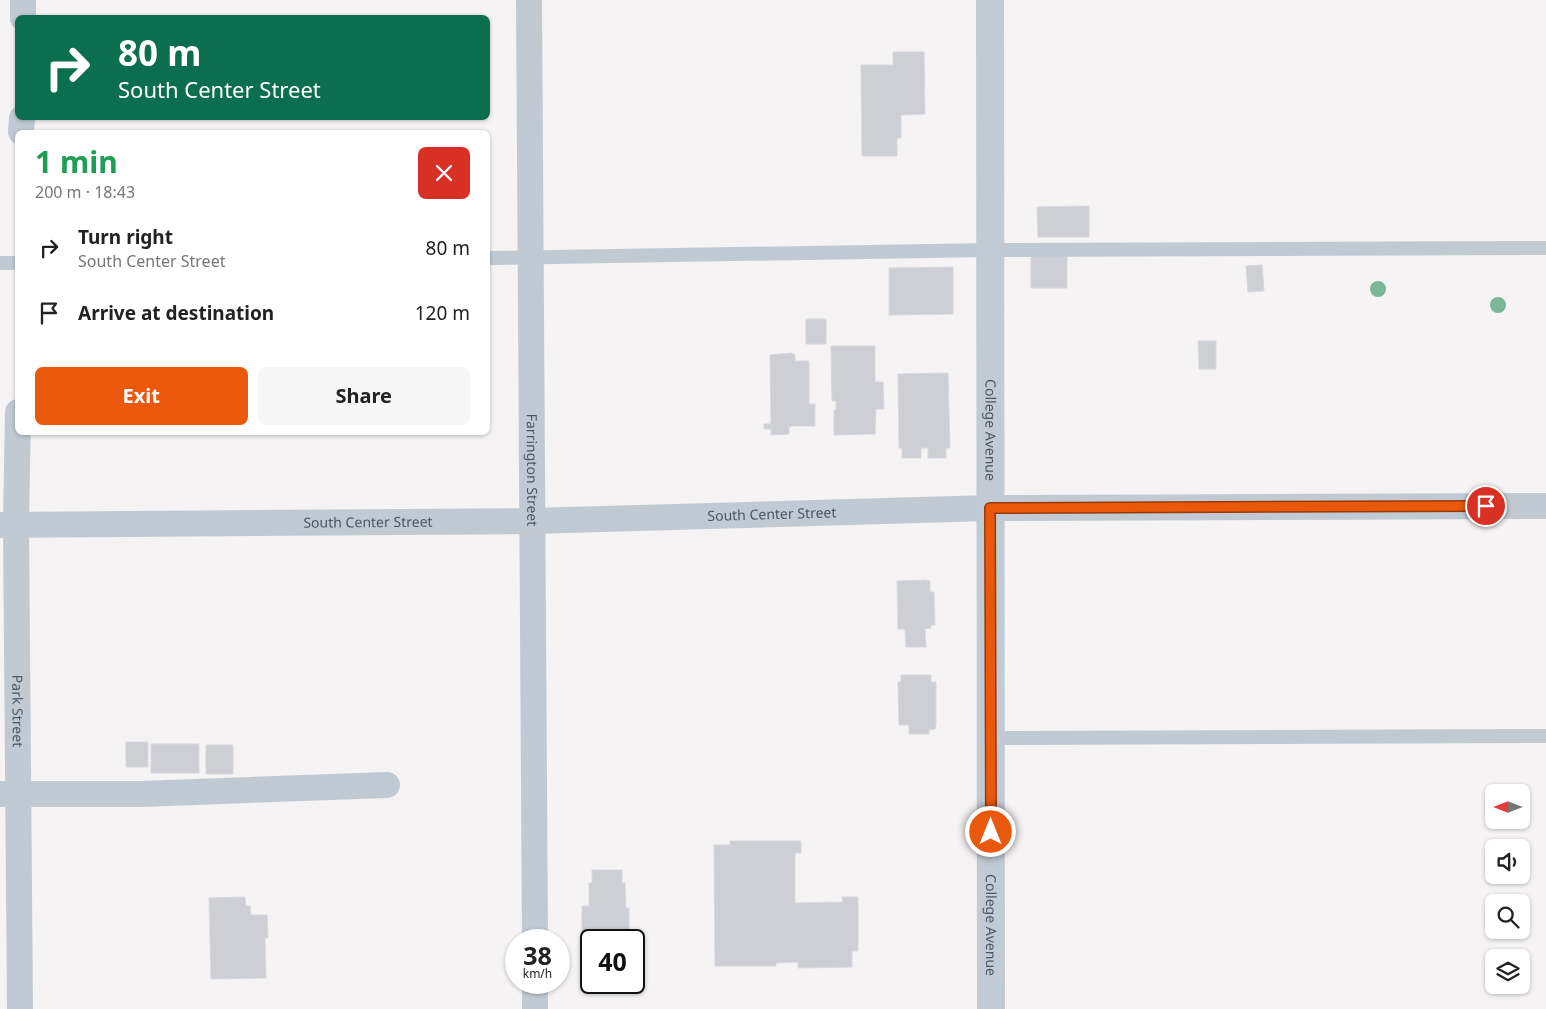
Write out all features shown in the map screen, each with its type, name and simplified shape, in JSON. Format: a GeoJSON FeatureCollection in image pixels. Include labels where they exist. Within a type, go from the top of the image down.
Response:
{"type":"FeatureCollection","features":[{"type":"Feature","properties":{"kind":"street"},"geometry":{"type":"LineString","coordinates":[[23,0],[23,15]]}},
{"type":"Feature","properties":{"kind":"street","name":"Farrington Street"},"geometry":{"type":"LineString","coordinates":[[529,0],[535,929]]}},
{"type":"Feature","properties":{"kind":"street","name":"College Avenue"},"geometry":{"type":"LineString","coordinates":[[990,0],[991,1009]]}},
{"type":"Feature","properties":{"kind":"street","name":"Park Street"},"geometry":{"type":"LineString","coordinates":[[16,435],[8,525],[9,794],[20,1009]]}},
{"type":"Feature","properties":{"kind":"street","name":"South Center Street"},"geometry":{"type":"LineString","coordinates":[[8,525],[531,521],[990,508],[1546,506]]}},
{"type":"Feature","properties":{"kind":"street"},"geometry":{"type":"LineString","coordinates":[[9,794],[140,794],[387,785]]}},
{"type":"Feature","properties":{"kind":"street"},"geometry":{"type":"LineString","coordinates":[[535,994],[535,1009]]}},
{"type":"Feature","properties":{"kind":"lane"},"geometry":{"type":"LineString","coordinates":[[490,258],[990,250],[1546,248]]}},
{"type":"Feature","properties":{"kind":"lane"},"geometry":{"type":"LineString","coordinates":[[0,263],[15,263]]}},
{"type":"Feature","properties":{"kind":"lane"},"geometry":{"type":"LineString","coordinates":[[991,738],[1546,736]]}},
{"type":"Feature","properties":{"kind":"building"},"geometry":{"type":"Polygon","coordinates":[[[893,52],[924,52],[925,114],[901,115],[901,138],[897,138],[897,156],[862,156],[861,65],[893,65],[893,52]]]}},
{"type":"Feature","properties":{"kind":"building"},"geometry":{"type":"Polygon","coordinates":[[[1089,206],[1089,237],[1038,237],[1037,207],[1089,206]]]}},
{"type":"Feature","properties":{"kind":"building"},"geometry":{"type":"Polygon","coordinates":[[[1031,256],[1067,256],[1067,288],[1031,288],[1031,256]]]}},
{"type":"Feature","properties":{"kind":"building"},"geometry":{"type":"Polygon","coordinates":[[[1262,265],[1264,291],[1248,292],[1246,266],[1262,265]]]}},
{"type":"Feature","properties":{"kind":"building"},"geometry":{"type":"Polygon","coordinates":[[[953,267],[953,314],[889,315],[889,268],[953,267]]]}},
{"type":"Feature","properties":{"kind":"building"},"geometry":{"type":"Polygon","coordinates":[[[806,319],[826,319],[826,344],[806,344],[806,319]]]}},
{"type":"Feature","properties":{"kind":"building"},"geometry":{"type":"Polygon","coordinates":[[[1198,341],[1216,341],[1216,369],[1199,369],[1198,341]]]}},
{"type":"Feature","properties":{"kind":"building"},"geometry":{"type":"Polygon","coordinates":[[[831,346],[875,346],[875,382],[883,382],[884,409],[876,409],[875,434],[834,435],[836,401],[832,401],[831,346]]]}},
{"type":"Feature","properties":{"kind":"building"},"geometry":{"type":"Polygon","coordinates":[[[791,353],[795,355],[795,361],[809,361],[809,404],[815,404],[815,426],[791,426],[789,434],[771,435],[771,429],[764,429],[764,424],[771,424],[770,355],[791,353]]]}},
{"type":"Feature","properties":{"kind":"building"},"geometry":{"type":"Polygon","coordinates":[[[948,373],[950,448],[946,448],[946,458],[928,458],[928,448],[921,448],[921,458],[902,458],[902,448],[899,448],[898,374],[948,373]]]}},
{"type":"Feature","properties":{"kind":"building"},"geometry":{"type":"Polygon","coordinates":[[[897,581],[930,581],[930,592],[934,592],[935,625],[925,629],[926,647],[906,647],[905,629],[898,629],[897,581]]]}},
{"type":"Feature","properties":{"kind":"building"},"geometry":{"type":"Polygon","coordinates":[[[901,675],[931,675],[931,682],[936,682],[936,725],[935,729],[929,730],[929,734],[909,734],[909,725],[899,725],[898,682],[901,682],[901,675]]]}},
{"type":"Feature","properties":{"kind":"building"},"geometry":{"type":"Polygon","coordinates":[[[126,742],[148,742],[148,767],[126,767],[126,742]]]}},
{"type":"Feature","properties":{"kind":"building"},"geometry":{"type":"Polygon","coordinates":[[[151,744],[199,744],[199,773],[151,773],[151,744]]]}},
{"type":"Feature","properties":{"kind":"building"},"geometry":{"type":"Polygon","coordinates":[[[206,745],[233,745],[233,774],[206,774],[206,745]]]}},
{"type":"Feature","properties":{"kind":"building"},"geometry":{"type":"Polygon","coordinates":[[[730,841],[801,841],[801,853],[795,853],[795,903],[843,902],[842,897],[858,897],[858,951],[852,951],[852,967],[798,968],[798,962],[776,963],[776,966],[715,966],[714,845],[730,845],[730,841]]]}},
{"type":"Feature","properties":{"kind":"building"},"geometry":{"type":"Polygon","coordinates":[[[592,870],[622,870],[622,883],[625,883],[626,908],[629,908],[629,929],[582,929],[582,906],[589,906],[589,883],[592,883],[592,870]]]}},
{"type":"Feature","properties":{"kind":"building"},"geometry":{"type":"Polygon","coordinates":[[[245,897],[246,906],[250,906],[251,915],[267,915],[268,938],[265,938],[266,978],[211,979],[209,898],[245,897]]]}},
{"type":"Feature","properties":{"kind":"route"},"geometry":{"type":"LineString","coordinates":[[991,832],[990,508],[1486,506]]}}]}
